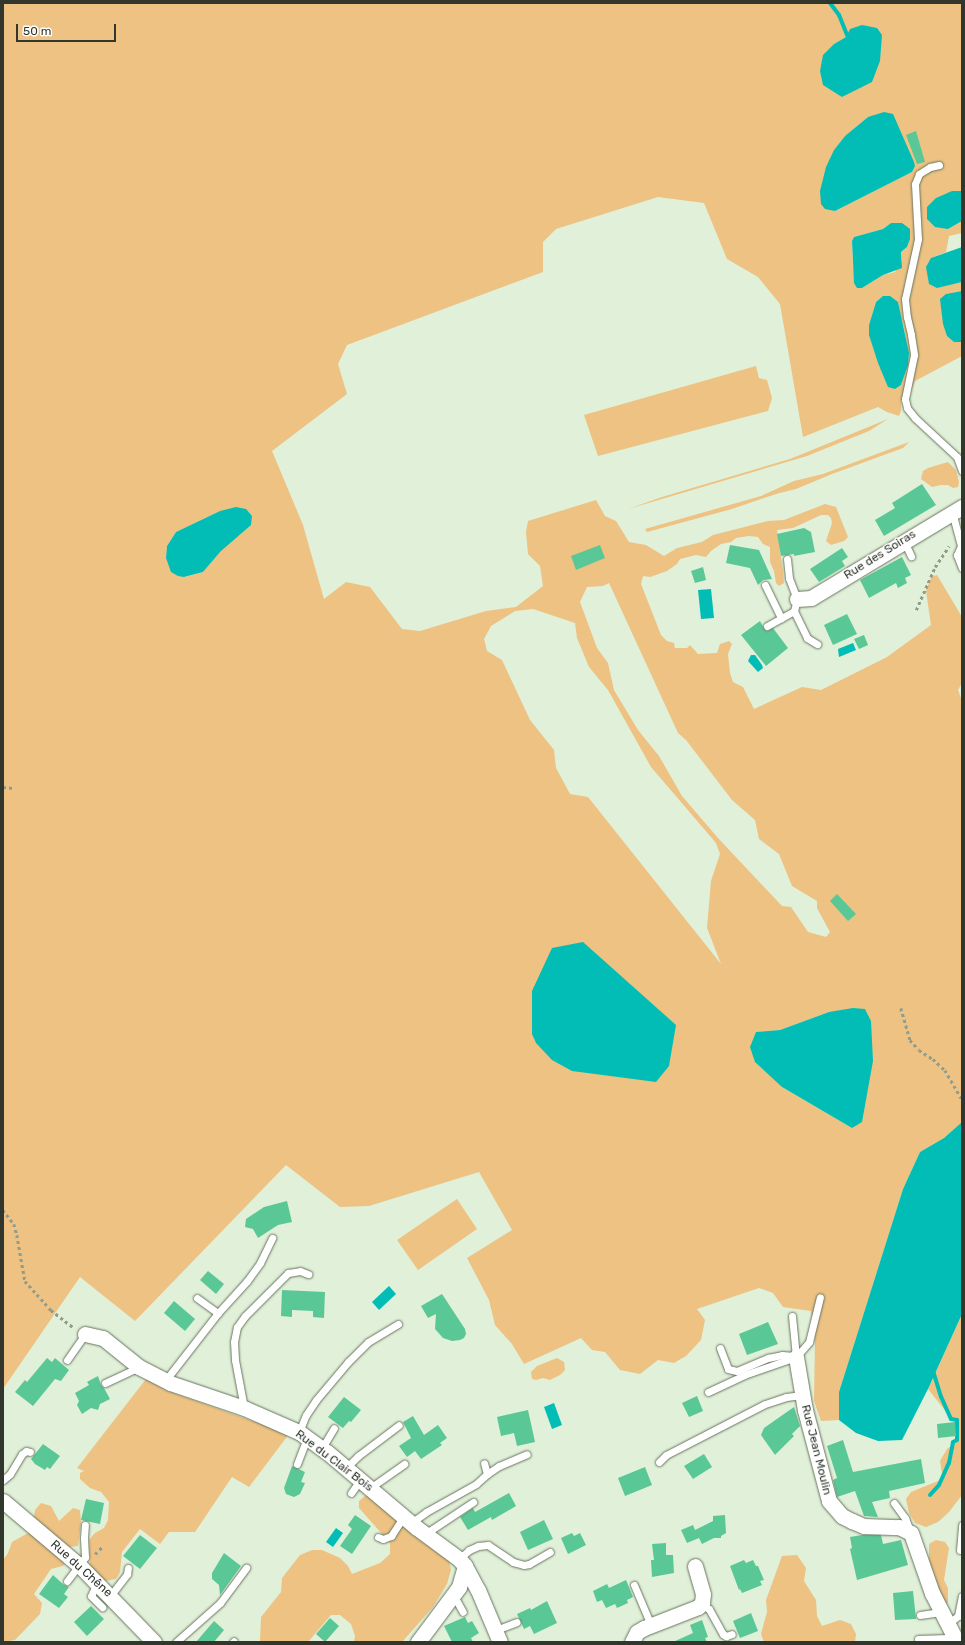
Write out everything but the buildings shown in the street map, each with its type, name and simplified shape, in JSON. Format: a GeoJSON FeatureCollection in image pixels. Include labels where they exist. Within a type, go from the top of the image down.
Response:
{"type":"FeatureCollection","features":[{"type":"Feature","properties":{"kind":"street","name":"Rue des Soiras"},"geometry":{"type":"LineString","coordinates":[[796,605],[811,598],[957,509]]}},
{"type":"Feature","properties":{"kind":"street","name":"Rue du Clair Bois"},"geometry":{"type":"LineString","coordinates":[[84,1334],[103,1338],[139,1367],[165,1381],[244,1408],[303,1435],[322,1448],[407,1520],[462,1562]]}},
{"type":"Feature","properties":{"kind":"street","name":"Rue Jean Moulin"},"geometry":{"type":"LineString","coordinates":[[796,1357],[802,1395],[826,1494],[834,1507],[842,1516],[864,1526],[899,1527],[911,1533]]}},
{"type":"Feature","properties":{"kind":"street","name":"Rue du Chêne"},"geometry":{"type":"LineString","coordinates":[[3,1501],[80,1566],[97,1583],[106,1601],[154,1642]]}},
{"type":"Feature","properties":{"kind":"street"},"geometry":{"type":"LineString","coordinates":[[911,1533],[944,1618],[956,1640]]}},
{"type":"Feature","properties":{"kind":"street"},"geometry":{"type":"LineString","coordinates":[[422,1640],[454,1596],[463,1576],[462,1562]]}},
{"type":"Feature","properties":{"kind":"street"},"geometry":{"type":"LineString","coordinates":[[462,1562],[498,1636]]}},
{"type":"Feature","properties":{"kind":"street"},"geometry":{"type":"LineString","coordinates":[[632,1642],[637,1632],[700,1604],[703,1594],[694,1566]]}},
{"type":"Feature","properties":{"kind":"lane"},"geometry":{"type":"LineString","coordinates":[[939,165],[930,167],[919,174],[914,184],[918,239],[905,299],[914,354],[905,399],[907,408],[915,418],[957,457],[962,471]]}},
{"type":"Feature","properties":{"kind":"lane"},"geometry":{"type":"LineString","coordinates":[[957,509],[958,534],[961,546],[958,555],[962,568]]}},
{"type":"Feature","properties":{"kind":"lane"},"geometry":{"type":"LineString","coordinates":[[904,541],[911,556]]}},
{"type":"Feature","properties":{"kind":"lane"},"geometry":{"type":"LineString","coordinates":[[787,559],[789,578],[807,638],[817,644]]}},
{"type":"Feature","properties":{"kind":"lane"},"geometry":{"type":"LineString","coordinates":[[765,585],[781,618]]}},
{"type":"Feature","properties":{"kind":"lane"},"geometry":{"type":"LineString","coordinates":[[767,626],[781,618],[796,605]]}},
{"type":"Feature","properties":{"kind":"lane"},"geometry":{"type":"LineString","coordinates":[[165,1381],[218,1313],[247,1281],[260,1263],[272,1238]]}},
{"type":"Feature","properties":{"kind":"lane"},"geometry":{"type":"LineString","coordinates":[[244,1408],[235,1360],[234,1342],[237,1327],[245,1316],[288,1273],[300,1271],[308,1274]]}},
{"type":"Feature","properties":{"kind":"lane"},"geometry":{"type":"LineString","coordinates":[[708,1392],[744,1375],[796,1357],[809,1342],[820,1297]]}},
{"type":"Feature","properties":{"kind":"lane"},"geometry":{"type":"LineString","coordinates":[[197,1298],[218,1313]]}},
{"type":"Feature","properties":{"kind":"lane"},"geometry":{"type":"LineString","coordinates":[[792,1316],[796,1357]]}},
{"type":"Feature","properties":{"kind":"lane"},"geometry":{"type":"LineString","coordinates":[[297,1464],[306,1415],[316,1400],[348,1362],[368,1342],[398,1324]]}},
{"type":"Feature","properties":{"kind":"lane"},"geometry":{"type":"LineString","coordinates":[[67,1360],[84,1334]]}},
{"type":"Feature","properties":{"kind":"lane"},"geometry":{"type":"LineString","coordinates":[[720,1348],[728,1369],[737,1371],[768,1358],[782,1355],[796,1357]]}},
{"type":"Feature","properties":{"kind":"lane"},"geometry":{"type":"LineString","coordinates":[[105,1383],[139,1367]]}},
{"type":"Feature","properties":{"kind":"lane"},"geometry":{"type":"LineString","coordinates":[[659,1462],[666,1455],[765,1404],[786,1397],[802,1395]]}},
{"type":"Feature","properties":{"kind":"lane"},"geometry":{"type":"LineString","coordinates":[[346,1468],[358,1456],[398,1425]]}},
{"type":"Feature","properties":{"kind":"lane"},"geometry":{"type":"LineString","coordinates":[[322,1448],[334,1428]]}},
{"type":"Feature","properties":{"kind":"lane"},"geometry":{"type":"LineString","coordinates":[[3,1480],[10,1474],[22,1454],[26,1451],[30,1452]]}},
{"type":"Feature","properties":{"kind":"lane"},"geometry":{"type":"LineString","coordinates":[[378,1537],[383,1539],[391,1536],[407,1520],[476,1484],[499,1466],[527,1454]]}},
{"type":"Feature","properties":{"kind":"lane"},"geometry":{"type":"LineString","coordinates":[[484,1463],[487,1474]]}},
{"type":"Feature","properties":{"kind":"lane"},"geometry":{"type":"LineString","coordinates":[[351,1493],[404,1464]]}},
{"type":"Feature","properties":{"kind":"lane"},"geometry":{"type":"LineString","coordinates":[[425,1534],[473,1502]]}},
{"type":"Feature","properties":{"kind":"lane"},"geometry":{"type":"LineString","coordinates":[[894,1503],[905,1518],[911,1533]]}},
{"type":"Feature","properties":{"kind":"lane"},"geometry":{"type":"LineString","coordinates":[[67,1581],[80,1566],[85,1557],[85,1525]]}},
{"type":"Feature","properties":{"kind":"lane"},"geometry":{"type":"LineString","coordinates":[[960,1550],[962,1525]]}},
{"type":"Feature","properties":{"kind":"lane"},"geometry":{"type":"LineString","coordinates":[[462,1562],[469,1550],[478,1546],[488,1545],[514,1562],[524,1565],[529,1564],[550,1552]]}},
{"type":"Feature","properties":{"kind":"lane"},"geometry":{"type":"LineString","coordinates":[[106,1601],[127,1574],[128,1568]]}},
{"type":"Feature","properties":{"kind":"lane"},"geometry":{"type":"LineString","coordinates":[[176,1642],[220,1603],[246,1568]]}},
{"type":"Feature","properties":{"kind":"lane"},"geometry":{"type":"LineString","coordinates":[[634,1585],[651,1625]]}},
{"type":"Feature","properties":{"kind":"lane"},"geometry":{"type":"LineString","coordinates":[[454,1596],[463,1612]]}},
{"type":"Feature","properties":{"kind":"lane"},"geometry":{"type":"LineString","coordinates":[[920,1615],[944,1618],[958,1616],[962,1596]]}},
{"type":"Feature","properties":{"kind":"lane"},"geometry":{"type":"LineString","coordinates":[[700,1604],[709,1609],[723,1634],[726,1636],[732,1634]]}},
{"type":"Feature","properties":{"kind":"lane"},"geometry":{"type":"LineString","coordinates":[[498,1636],[517,1622]]}},
{"type":"Feature","properties":{"kind":"lane"},"geometry":{"type":"LineString","coordinates":[[918,1639],[956,1640]]}},
{"type":"Feature","properties":{"kind":"path"},"geometry":{"type":"LineString","coordinates":[[916,610],[935,567],[958,534]]}},
{"type":"Feature","properties":{"kind":"path"},"geometry":{"type":"LineString","coordinates":[[3,787],[14,788]]}},
{"type":"Feature","properties":{"kind":"path"},"geometry":{"type":"LineString","coordinates":[[901,1008],[910,1040],[919,1050],[933,1059],[945,1070],[962,1099]]}},
{"type":"Feature","properties":{"kind":"path"},"geometry":{"type":"LineString","coordinates":[[3,1210],[14,1224],[25,1281],[51,1310],[67,1324],[84,1334]]}},
{"type":"Feature","properties":{"kind":"shaded area"},"geometry":{"type":"Polygon","coordinates":[[[3,3],[962,3],[962,191],[952,191],[948,229],[962,221],[962,233],[949,236],[946,252],[931,258],[953,284],[962,282],[962,291],[946,294],[954,342],[962,342],[962,356],[915,381],[910,394],[901,400],[901,411],[899,416],[878,407],[803,437],[780,304],[758,277],[727,259],[704,203],[658,197],[556,229],[543,242],[543,272],[347,345],[338,364],[347,394],[272,451],[303,525],[324,599],[346,582],[370,587],[402,629],[420,631],[486,611],[516,607],[543,586],[540,566],[528,554],[526,532],[528,521],[596,500],[605,516],[616,521],[629,542],[646,545],[664,556],[677,548],[702,542],[713,535],[768,521],[784,520],[825,504],[836,507],[848,537],[844,541],[831,545],[826,541],[832,523],[831,518],[828,515],[821,515],[793,528],[777,530],[784,583],[779,586],[776,583],[774,571],[770,562],[770,547],[763,544],[758,537],[749,536],[736,538],[731,542],[721,544],[711,551],[706,557],[696,555],[680,559],[677,564],[667,571],[650,577],[643,576],[641,584],[661,635],[667,641],[674,643],[675,648],[687,648],[690,645],[698,654],[717,653],[720,644],[729,641],[732,644],[728,654],[730,673],[733,682],[743,687],[754,709],[802,687],[821,690],[887,657],[931,625],[926,591],[931,577],[937,575],[962,617],[962,683],[958,690],[962,701],[962,1122],[944,1138],[920,1152],[903,1189],[839,1392],[839,1420],[821,1421],[814,1401],[815,1341],[811,1311],[783,1307],[773,1293],[759,1288],[697,1309],[705,1320],[701,1340],[686,1356],[674,1363],[658,1360],[640,1374],[620,1370],[605,1352],[592,1350],[581,1338],[524,1364],[512,1344],[495,1325],[489,1300],[467,1258],[512,1230],[479,1172],[369,1206],[340,1207],[286,1165],[135,1321],[80,1277],[3,1389],[3,3]],[[846,37],[834,44],[842,97],[856,89],[846,37]],[[868,117],[845,136],[834,150],[835,211],[912,172],[868,117]],[[891,223],[883,229],[854,237],[852,241],[853,266],[857,288],[862,288],[883,275],[895,272],[902,261],[901,252],[907,247],[910,238],[891,223]],[[883,296],[876,302],[869,325],[895,389],[901,385],[908,365],[909,353],[903,324],[890,296],[883,296]],[[220,511],[176,532],[167,546],[166,558],[185,577],[203,572],[221,551],[220,511]],[[609,583],[603,586],[587,587],[580,602],[597,648],[608,663],[614,690],[638,730],[659,756],[682,796],[718,838],[782,906],[791,907],[808,932],[826,937],[830,932],[817,908],[817,901],[792,886],[779,854],[759,839],[755,820],[732,800],[686,740],[678,733],[609,583]],[[533,609],[515,611],[491,626],[484,639],[487,651],[502,660],[530,720],[554,750],[556,768],[570,794],[588,797],[721,964],[707,928],[711,881],[720,854],[716,843],[651,767],[608,690],[589,667],[577,638],[575,623],[533,609]],[[829,1012],[780,1030],[756,1032],[782,1087],[852,1128],[829,1012]]]}},
{"type":"Feature","properties":{"kind":"shaded area"},"geometry":{"type":"Polygon","coordinates":[[[756,366],[759,378],[767,380],[772,398],[768,411],[598,456],[584,415],[756,366]]]}},
{"type":"Feature","properties":{"kind":"shaded area"},"geometry":{"type":"Polygon","coordinates":[[[888,419],[869,431],[807,456],[628,509],[662,497],[790,459],[888,419]]]}},
{"type":"Feature","properties":{"kind":"shaded area"},"geometry":{"type":"Polygon","coordinates":[[[909,442],[903,448],[796,489],[732,509],[647,532],[645,529],[761,496],[794,481],[823,474],[909,442]]]}},
{"type":"Feature","properties":{"kind":"shaded area"},"geometry":{"type":"Polygon","coordinates":[[[948,462],[956,470],[959,482],[958,487],[953,488],[948,485],[941,485],[932,487],[921,479],[923,471],[948,462]]]}},
{"type":"Feature","properties":{"kind":"shaded area"},"geometry":{"type":"Polygon","coordinates":[[[457,1199],[477,1229],[418,1270],[397,1240],[457,1199]]]}},
{"type":"Feature","properties":{"kind":"shaded area"},"geometry":{"type":"Polygon","coordinates":[[[962,1314],[962,1495],[949,1512],[938,1522],[926,1527],[915,1523],[909,1513],[906,1499],[911,1492],[943,1479],[940,1461],[947,1449],[958,1441],[959,1428],[928,1389],[962,1314]]]}},
{"type":"Feature","properties":{"kind":"shaded area"},"geometry":{"type":"Polygon","coordinates":[[[557,1358],[564,1362],[565,1370],[560,1375],[550,1380],[543,1378],[536,1380],[532,1379],[531,1372],[537,1366],[557,1358]]]}},
{"type":"Feature","properties":{"kind":"shaded area"},"geometry":{"type":"Polygon","coordinates":[[[146,1379],[165,1390],[289,1434],[249,1487],[232,1477],[195,1532],[169,1532],[160,1544],[140,1529],[122,1552],[120,1572],[116,1579],[105,1581],[90,1567],[89,1540],[95,1533],[104,1528],[108,1520],[109,1502],[101,1492],[90,1488],[80,1479],[80,1473],[84,1471],[77,1468],[146,1379]]]}},
{"type":"Feature","properties":{"kind":"shaded area"},"geometry":{"type":"Polygon","coordinates":[[[365,1496],[374,1496],[449,1560],[451,1570],[447,1584],[433,1607],[402,1642],[354,1642],[355,1636],[351,1624],[340,1615],[331,1615],[308,1642],[260,1642],[261,1617],[281,1592],[282,1578],[300,1555],[312,1550],[322,1550],[340,1558],[348,1566],[352,1574],[380,1563],[390,1554],[390,1543],[359,1508],[359,1501],[365,1496]]]}},
{"type":"Feature","properties":{"kind":"shaded area"},"geometry":{"type":"Polygon","coordinates":[[[41,1503],[51,1506],[59,1521],[73,1508],[80,1510],[81,1523],[78,1546],[69,1547],[34,1517],[35,1510],[41,1503]]]}},
{"type":"Feature","properties":{"kind":"shaded area"},"geometry":{"type":"Polygon","coordinates":[[[28,1533],[33,1534],[66,1562],[63,1566],[51,1569],[34,1594],[42,1603],[40,1614],[15,1640],[3,1642],[3,1560],[8,1553],[12,1542],[28,1533]]]}},
{"type":"Feature","properties":{"kind":"shaded area"},"geometry":{"type":"Polygon","coordinates":[[[936,1540],[945,1542],[949,1548],[944,1580],[948,1588],[948,1603],[941,1606],[926,1564],[929,1558],[929,1544],[936,1540]]]}},
{"type":"Feature","properties":{"kind":"shaded area"},"geometry":{"type":"Polygon","coordinates":[[[797,1555],[806,1568],[804,1581],[816,1600],[817,1616],[822,1626],[840,1620],[851,1624],[856,1634],[855,1642],[764,1642],[761,1634],[767,1612],[766,1600],[782,1556],[797,1555]]]}},
{"type":"Feature","properties":{"kind":"water"},"geometry":{"type":"Polygon","coordinates":[[[862,25],[877,28],[882,35],[880,61],[872,82],[842,97],[823,85],[820,71],[823,55],[834,44],[846,37],[850,29],[862,25]]]}},
{"type":"Feature","properties":{"kind":"water"},"geometry":{"type":"Polygon","coordinates":[[[884,112],[893,114],[914,162],[915,166],[912,172],[835,211],[825,209],[821,204],[820,191],[826,167],[834,150],[845,136],[868,117],[884,112]]]}},
{"type":"Feature","properties":{"kind":"water"},"geometry":{"type":"Polygon","coordinates":[[[952,191],[962,191],[962,221],[948,229],[935,227],[927,219],[927,207],[936,198],[952,191]]]}},
{"type":"Feature","properties":{"kind":"water"},"geometry":{"type":"Polygon","coordinates":[[[891,223],[902,223],[910,229],[910,239],[907,247],[901,252],[902,268],[883,275],[862,288],[857,288],[854,283],[852,241],[854,237],[883,229],[891,223]]]}},
{"type":"Feature","properties":{"kind":"water"},"geometry":{"type":"Polygon","coordinates":[[[962,247],[962,282],[937,288],[929,284],[926,267],[931,258],[962,247]]]}},
{"type":"Feature","properties":{"kind":"water"},"geometry":{"type":"Polygon","coordinates":[[[962,291],[962,342],[954,342],[947,336],[943,324],[940,299],[946,294],[962,291]]]}},
{"type":"Feature","properties":{"kind":"water"},"geometry":{"type":"Polygon","coordinates":[[[883,296],[890,296],[898,302],[909,353],[908,365],[901,385],[895,389],[888,387],[869,335],[869,325],[876,302],[883,296]]]}},
{"type":"Feature","properties":{"kind":"water"},"geometry":{"type":"Polygon","coordinates":[[[236,507],[246,509],[252,516],[251,525],[221,551],[203,572],[184,577],[178,576],[171,572],[166,558],[167,546],[176,532],[220,511],[236,507]]]}},
{"type":"Feature","properties":{"kind":"water"},"geometry":{"type":"Polygon","coordinates":[[[711,589],[714,618],[701,619],[698,590],[711,589]]]}},
{"type":"Feature","properties":{"kind":"water"},"geometry":{"type":"Polygon","coordinates":[[[853,643],[856,650],[839,657],[838,649],[853,643]]]}},
{"type":"Feature","properties":{"kind":"water"},"geometry":{"type":"Polygon","coordinates":[[[751,655],[755,655],[762,665],[763,668],[758,672],[748,661],[751,655]]]}},
{"type":"Feature","properties":{"kind":"water"},"geometry":{"type":"Polygon","coordinates":[[[583,942],[676,1025],[669,1066],[656,1082],[572,1071],[552,1060],[536,1043],[532,1034],[532,991],[552,948],[583,942]]]}},
{"type":"Feature","properties":{"kind":"water"},"geometry":{"type":"Polygon","coordinates":[[[853,1008],[865,1009],[871,1021],[873,1061],[862,1122],[852,1128],[782,1087],[755,1062],[750,1047],[756,1032],[780,1030],[829,1012],[853,1008]]]}},
{"type":"Feature","properties":{"kind":"water"},"geometry":{"type":"Polygon","coordinates":[[[962,1122],[962,1314],[928,1389],[902,1440],[878,1441],[856,1433],[839,1420],[839,1392],[903,1189],[920,1152],[944,1138],[962,1122]]]}},
{"type":"Feature","properties":{"kind":"water"},"geometry":{"type":"Polygon","coordinates":[[[389,1286],[396,1294],[379,1310],[372,1302],[389,1286]]]}},
{"type":"Feature","properties":{"kind":"water"},"geometry":{"type":"Polygon","coordinates":[[[554,1403],[562,1425],[552,1429],[544,1407],[554,1403]]]}},
{"type":"Feature","properties":{"kind":"water"},"geometry":{"type":"Polygon","coordinates":[[[336,1528],[343,1533],[333,1547],[326,1542],[336,1528]]]}},
{"type":"Feature","properties":{"kind":"waterway"},"geometry":{"type":"LineString","coordinates":[[830,3],[839,15],[849,40]]}},
{"type":"Feature","properties":{"kind":"waterway"},"geometry":{"type":"LineString","coordinates":[[930,1495],[939,1485],[949,1463],[953,1442],[957,1440],[957,1420],[951,1419],[941,1397],[933,1371]]}}]}
